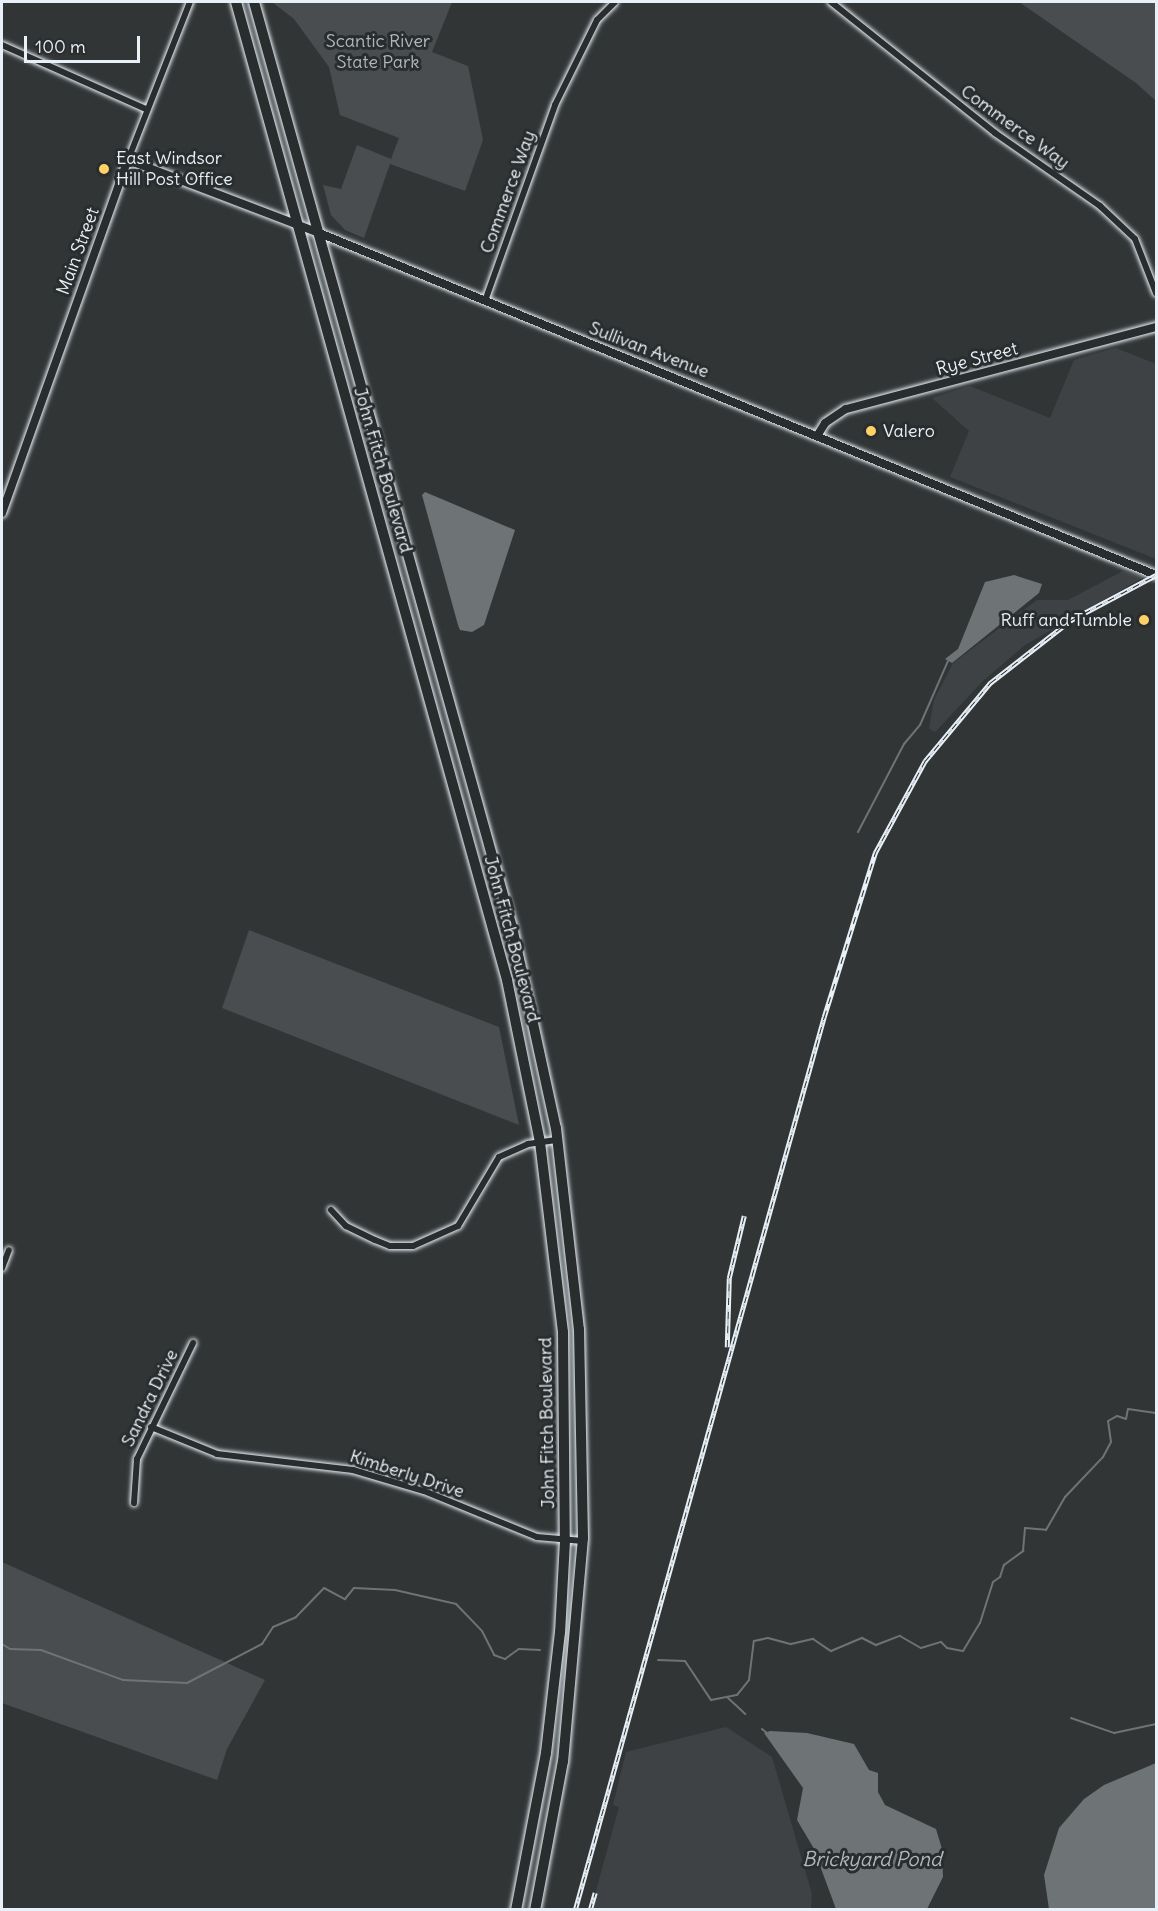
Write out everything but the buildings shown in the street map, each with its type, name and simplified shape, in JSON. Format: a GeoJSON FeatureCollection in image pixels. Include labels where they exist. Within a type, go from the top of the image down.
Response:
{"type":"FeatureCollection","features":[{"type":"Feature","properties":{"kind":"highway","name":"John Fitch Boulevard"},"geometry":{"type":"LineString","coordinates":[[236,2],[507,980],[540,1142],[562,1326],[566,1436],[565,1541],[560,1632],[540,1783],[516,1910]]}},
{"type":"Feature","properties":{"kind":"highway","name":"John Fitch Boulevard"},"geometry":{"type":"LineString","coordinates":[[254,2],[512,927],[558,1140],[579,1324],[584,1435],[583,1541],[576,1645],[559,1787],[535,1910]]}},
{"type":"Feature","properties":{"kind":"highway"},"geometry":{"type":"LineString","coordinates":[[460,810],[477,806]]}},
{"type":"Feature","properties":{"kind":"highway"},"geometry":{"type":"LineString","coordinates":[[562,1326],[579,1324]]}},
{"type":"Feature","properties":{"kind":"highway"},"geometry":{"type":"LineString","coordinates":[[566,1436],[584,1435]]}},
{"type":"Feature","properties":{"kind":"highway"},"geometry":{"type":"LineString","coordinates":[[540,1783],[559,1787]]}},
{"type":"Feature","properties":{"kind":"main road","name":"Sullivan Avenue"},"geometry":{"type":"LineString","coordinates":[[128,160],[317,232],[1156,574]]}},
{"type":"Feature","properties":{"kind":"main road","name":"Main Street"},"geometry":{"type":"LineString","coordinates":[[2,513],[128,160]]}},
{"type":"Feature","properties":{"kind":"main road","name":"Rye Street"},"geometry":{"type":"LineString","coordinates":[[817,436],[825,423],[846,410],[1156,327]]}},
{"type":"Feature","properties":{"kind":"street","name":"Main Street"},"geometry":{"type":"LineString","coordinates":[[128,160],[146,109],[190,2]]}},
{"type":"Feature","properties":{"kind":"street","name":"Commerce Way"},"geometry":{"type":"LineString","coordinates":[[485,301],[555,105],[597,20],[615,2]]}},
{"type":"Feature","properties":{"kind":"street","name":"Commerce Way"},"geometry":{"type":"LineString","coordinates":[[831,2],[995,133],[1100,206],[1135,239],[1156,293]]}},
{"type":"Feature","properties":{"kind":"street"},"geometry":{"type":"LineString","coordinates":[[2,45],[146,109]]}},
{"type":"Feature","properties":{"kind":"street"},"geometry":{"type":"LineString","coordinates":[[331,1210],[346,1226],[375,1240],[390,1246],[412,1246],[458,1226],[500,1157],[540,1142],[558,1140]]}},
{"type":"Feature","properties":{"kind":"street"},"geometry":{"type":"LineString","coordinates":[[2,1268],[9,1250]]}},
{"type":"Feature","properties":{"kind":"street","name":"Sandra Drive"},"geometry":{"type":"LineString","coordinates":[[134,1503],[137,1459],[193,1343]]}},
{"type":"Feature","properties":{"kind":"street","name":"Kimberly Drive"},"geometry":{"type":"LineString","coordinates":[[151,1427],[217,1454],[370,1474],[533,1535],[565,1541],[583,1541]]}},
{"type":"Feature","properties":{"kind":"shaded area"},"geometry":{"type":"Polygon","coordinates":[[[1116,348],[1156,364],[1156,559],[950,477],[969,431],[932,398],[970,386],[1050,418],[1074,360],[1116,348]]]}},
{"type":"Feature","properties":{"kind":"shaded area"},"geometry":{"type":"Polygon","coordinates":[[[1123,571],[1144,577],[1025,645],[984,680],[935,732],[929,729],[934,700],[953,663],[1037,600],[1068,600],[1123,571]]]}},
{"type":"Feature","properties":{"kind":"shaded area"},"geometry":{"type":"Polygon","coordinates":[[[726,1727],[772,1757],[812,1894],[811,1909],[591,1909],[619,1807],[613,1805],[626,1752],[726,1727]]]}},
{"type":"Feature","properties":{"kind":"green space","name":"Scantic River State Park"},"geometry":{"type":"Polygon","coordinates":[[[272,2],[452,2],[432,52],[468,66],[483,140],[465,191],[390,164],[364,238],[345,230],[331,215],[323,185],[341,189],[357,145],[391,159],[399,138],[340,115],[329,67],[294,19],[272,2]]]}},
{"type":"Feature","properties":{"kind":"green space"},"geometry":{"type":"Polygon","coordinates":[[[1019,2],[1156,2],[1156,101],[1136,83],[1019,2]]]}},
{"type":"Feature","properties":{"kind":"green space"},"geometry":{"type":"Polygon","coordinates":[[[249,930],[499,1027],[519,1125],[222,1008],[249,930]]]}},
{"type":"Feature","properties":{"kind":"green space"},"geometry":{"type":"Polygon","coordinates":[[[2,1562],[265,1680],[227,1749],[217,1780],[2,1703],[2,1562]]]}},
{"type":"Feature","properties":{"kind":"water"},"geometry":{"type":"Polygon","coordinates":[[[425,492],[515,530],[484,625],[472,632],[460,630],[458,625],[422,495],[425,492]]]}},
{"type":"Feature","properties":{"kind":"water"},"geometry":{"type":"Polygon","coordinates":[[[1014,575],[1042,584],[1039,593],[952,663],[945,659],[958,649],[985,582],[1014,575]]]}},
{"type":"Feature","properties":{"kind":"water","name":"Brickyard Pond"},"geometry":{"type":"Polygon","coordinates":[[[770,1731],[807,1733],[854,1744],[869,1770],[878,1773],[878,1792],[885,1805],[936,1829],[942,1849],[943,1877],[927,1909],[836,1909],[813,1847],[797,1820],[803,1788],[764,1733],[770,1731]]]}},
{"type":"Feature","properties":{"kind":"water"},"geometry":{"type":"Polygon","coordinates":[[[1156,1763],[1156,1909],[1049,1909],[1044,1875],[1059,1828],[1084,1799],[1104,1785],[1156,1763]]]}},
{"type":"Feature","properties":{"kind":"waterway"},"geometry":{"type":"LineString","coordinates":[[858,832],[904,744],[920,725],[948,661]]}},
{"type":"Feature","properties":{"kind":"waterway"},"geometry":{"type":"LineString","coordinates":[[658,1660],[685,1661],[711,1700],[737,1695],[749,1680],[754,1641],[768,1638],[791,1644],[813,1639],[831,1651],[862,1638],[876,1645],[900,1636],[921,1648],[941,1642],[947,1648],[963,1651],[980,1623],[993,1582],[1000,1577],[1004,1565],[1023,1551],[1025,1528],[1046,1530],[1065,1497],[1103,1457],[1111,1442],[1108,1421],[1117,1416],[1126,1419],[1128,1409],[1156,1413]]}},
{"type":"Feature","properties":{"kind":"waterway"},"geometry":{"type":"LineString","coordinates":[[2,1644],[10,1649],[41,1650],[123,1680],[187,1683],[262,1644],[273,1627],[296,1617],[324,1588],[345,1599],[354,1588],[395,1590],[456,1604],[482,1631],[494,1655],[505,1659],[519,1649],[540,1650]]}},
{"type":"Feature","properties":{"kind":"waterway"},"geometry":{"type":"LineString","coordinates":[[727,1697],[745,1714]]}},
{"type":"Feature","properties":{"kind":"waterway"},"geometry":{"type":"LineString","coordinates":[[1071,1718],[1114,1733],[1156,1724]]}},
{"type":"Feature","properties":{"kind":"waterway"},"geometry":{"type":"LineString","coordinates":[[762,1729],[767,1733]]}},
{"type":"Feature","properties":{"kind":"railway"},"geometry":{"type":"LineString","coordinates":[[575,1910],[824,1017],[875,853],[925,761],[990,683],[1071,620],[1156,575]]}},
{"type":"Feature","properties":{"kind":"railway"},"geometry":{"type":"LineString","coordinates":[[727,1347],[729,1278],[744,1216]]}},
{"type":"Feature","properties":{"kind":"railway"},"geometry":{"type":"LineString","coordinates":[[590,1910],[595,1893]]}},
{"type":"Feature","properties":{"kind":"place","name":"East Windsor Hill Post Office"},"geometry":{"type":"Point","coordinates":[104,169]}},
{"type":"Feature","properties":{"kind":"place","name":"Valero"},"geometry":{"type":"Point","coordinates":[871,431]}},
{"type":"Feature","properties":{"kind":"place","name":"Ruff and Tumble"},"geometry":{"type":"Point","coordinates":[1144,620]}}]}
